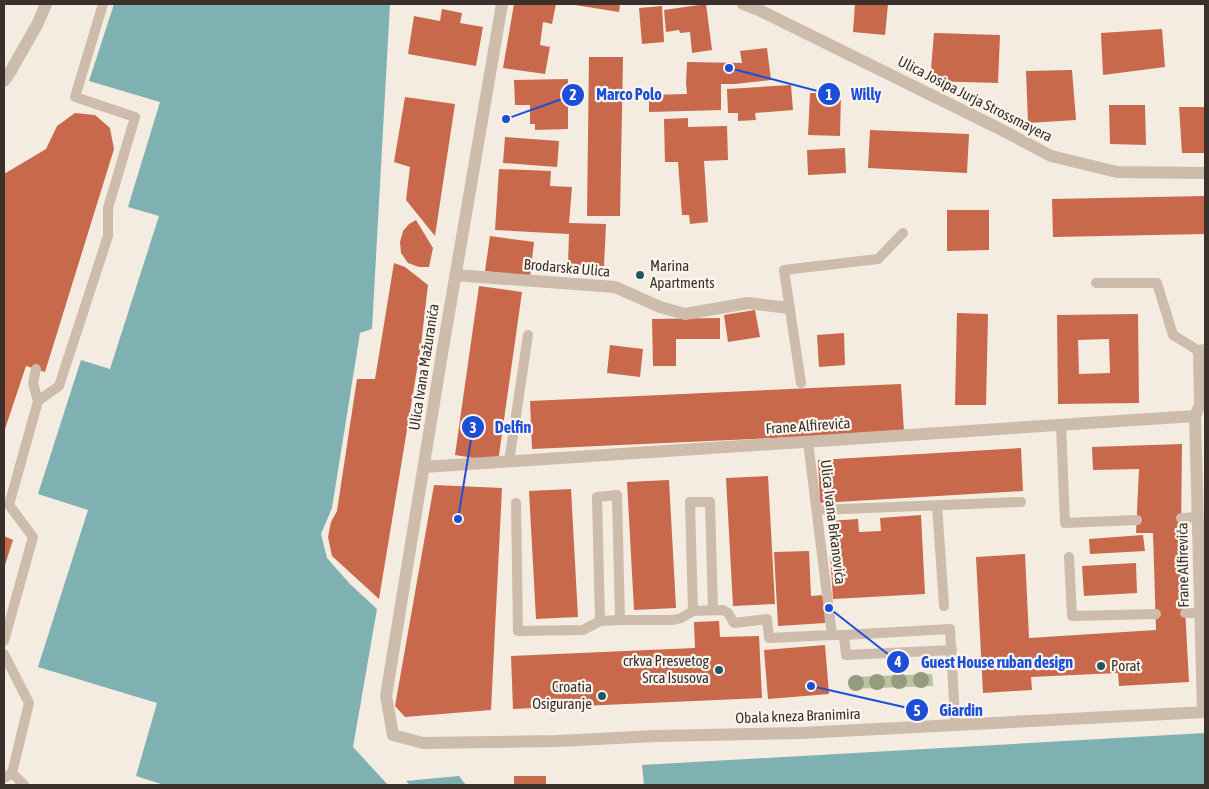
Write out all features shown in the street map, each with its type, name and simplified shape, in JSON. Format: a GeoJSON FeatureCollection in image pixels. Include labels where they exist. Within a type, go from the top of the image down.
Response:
{"type":"FeatureCollection","features":[{"type":"Feature","properties":{"kind":"street"},"geometry":{"type":"LineString","coordinates":[[4,81],[38,23],[46,4]]}},
{"type":"Feature","properties":{"kind":"street","name":"Ulica Ivana Mažuranića"},"geometry":{"type":"LineString","coordinates":[[393,735],[386,696],[455,275],[502,4]]}},
{"type":"Feature","properties":{"kind":"street","name":"Ulica Josipa Jurja Strossmayera"},"geometry":{"type":"LineString","coordinates":[[743,4],[1051,156],[1117,172],[1205,173]]}},
{"type":"Feature","properties":{"kind":"street","name":"Brodarska Ulica"},"geometry":{"type":"LineString","coordinates":[[455,275],[615,287],[660,306],[685,314],[748,303],[789,308]]}},
{"type":"Feature","properties":{"kind":"street","name":"Frane Alfirevića"},"geometry":{"type":"LineString","coordinates":[[1202,351],[1200,406],[1195,416],[1198,517],[1202,564],[1200,613],[1204,712]]}},
{"type":"Feature","properties":{"kind":"street","name":"Frane Alfirevića"},"geometry":{"type":"LineString","coordinates":[[424,467],[1195,416]]}},
{"type":"Feature","properties":{"kind":"street","name":"Obala kneza Branimira"},"geometry":{"type":"LineString","coordinates":[[393,735],[423,743],[557,741],[656,736],[801,733],[1204,712]]}},
{"type":"Feature","properties":{"kind":"lane"},"geometry":{"type":"LineString","coordinates":[[38,401],[59,386],[108,236],[108,208],[135,117],[75,97],[103,4]]}},
{"type":"Feature","properties":{"kind":"lane"},"geometry":{"type":"LineString","coordinates":[[801,383],[784,270],[878,259],[903,233]]}},
{"type":"Feature","properties":{"kind":"lane"},"geometry":{"type":"LineString","coordinates":[[1096,283],[1157,283],[1172,335],[1202,351]]}},
{"type":"Feature","properties":{"kind":"lane"},"geometry":{"type":"LineString","coordinates":[[509,462],[528,335]]}},
{"type":"Feature","properties":{"kind":"lane"},"geometry":{"type":"LineString","coordinates":[[4,641],[33,537],[9,505],[38,401],[33,383],[36,369]]}},
{"type":"Feature","properties":{"kind":"lane"},"geometry":{"type":"LineString","coordinates":[[1061,425],[1065,523],[1137,520]]}},
{"type":"Feature","properties":{"kind":"lane","name":"Ulica Ivana Brkanovića"},"geometry":{"type":"LineString","coordinates":[[808,442],[832,635]]}},
{"type":"Feature","properties":{"kind":"lane"},"geometry":{"type":"LineString","coordinates":[[600,621],[597,497],[617,495],[620,620]]}},
{"type":"Feature","properties":{"kind":"lane"},"geometry":{"type":"LineString","coordinates":[[693,611],[690,502],[710,502],[713,610]]}},
{"type":"Feature","properties":{"kind":"lane"},"geometry":{"type":"LineString","coordinates":[[816,510],[1021,502]]}},
{"type":"Feature","properties":{"kind":"lane"},"geometry":{"type":"LineString","coordinates":[[516,503],[518,631],[583,630],[600,621],[673,620],[693,611],[713,610],[723,610],[728,613],[734,623],[767,619],[769,638],[950,629],[956,725]]}},
{"type":"Feature","properties":{"kind":"lane"},"geometry":{"type":"LineString","coordinates":[[937,505],[944,606]]}},
{"type":"Feature","properties":{"kind":"lane"},"geometry":{"type":"LineString","coordinates":[[1181,518],[1198,517]]}},
{"type":"Feature","properties":{"kind":"lane"},"geometry":{"type":"LineString","coordinates":[[1069,557],[1072,616],[1156,614]]}},
{"type":"Feature","properties":{"kind":"lane"},"geometry":{"type":"LineString","coordinates":[[1185,613],[1200,613]]}},
{"type":"Feature","properties":{"kind":"lane"},"geometry":{"type":"LineString","coordinates":[[844,635],[846,655],[952,650]]}},
{"type":"Feature","properties":{"kind":"lane"},"geometry":{"type":"LineString","coordinates":[[4,654],[29,703],[8,775],[24,785]]}},
{"type":"Feature","properties":{"kind":"green space"},"geometry":{"type":"Polygon","coordinates":[[[932,674],[933,686],[851,689],[850,677],[932,674]]]}},
{"type":"Feature","properties":{"kind":"water"},"geometry":{"type":"Polygon","coordinates":[[[114,4],[390,4],[372,329],[360,333],[332,508],[321,534],[327,558],[350,584],[377,609],[353,747],[388,785],[164,785],[136,776],[157,703],[38,667],[88,510],[38,494],[81,360],[110,369],[159,216],[128,207],[160,102],[89,81],[114,4]]]}},
{"type":"Feature","properties":{"kind":"water"},"geometry":{"type":"Polygon","coordinates":[[[1205,733],[1205,785],[644,785],[642,765],[1205,733]]]}},
{"type":"Feature","properties":{"kind":"water"},"geometry":{"type":"Polygon","coordinates":[[[459,776],[466,785],[410,785],[406,781],[459,776]]]}},
{"type":"Feature","properties":{"kind":"building"},"geometry":{"type":"Polygon","coordinates":[[[514,4],[556,4],[552,24],[543,22],[540,45],[550,47],[545,74],[503,68],[514,4]]]}},
{"type":"Feature","properties":{"kind":"building"},"geometry":{"type":"Polygon","coordinates":[[[575,4],[620,4],[619,12],[575,4]]]}},
{"type":"Feature","properties":{"kind":"building"},"geometry":{"type":"Polygon","coordinates":[[[706,4],[712,50],[692,53],[690,32],[680,33],[679,30],[666,32],[664,10],[706,4]]]}},
{"type":"Feature","properties":{"kind":"building"},"geometry":{"type":"Polygon","coordinates":[[[855,4],[888,4],[885,35],[853,32],[855,4]]]}},
{"type":"Feature","properties":{"kind":"building"},"geometry":{"type":"Polygon","coordinates":[[[662,6],[664,42],[642,44],[639,8],[662,6]]]}},
{"type":"Feature","properties":{"kind":"building"},"geometry":{"type":"Polygon","coordinates":[[[442,9],[462,13],[460,23],[483,27],[476,66],[408,54],[414,16],[440,21],[442,9]]]}},
{"type":"Feature","properties":{"kind":"building"},"geometry":{"type":"Polygon","coordinates":[[[1162,29],[1165,67],[1103,75],[1101,33],[1162,29]]]}},
{"type":"Feature","properties":{"kind":"building"},"geometry":{"type":"Polygon","coordinates":[[[934,33],[1000,35],[998,83],[930,81],[934,33]]]}},
{"type":"Feature","properties":{"kind":"building"},"geometry":{"type":"Polygon","coordinates":[[[767,48],[771,80],[721,84],[721,110],[649,112],[649,95],[687,94],[687,62],[742,63],[740,51],[767,48]]]}},
{"type":"Feature","properties":{"kind":"building"},"geometry":{"type":"Polygon","coordinates":[[[589,57],[623,57],[620,216],[587,216],[589,57]]]}},
{"type":"Feature","properties":{"kind":"building"},"geometry":{"type":"Polygon","coordinates":[[[1072,70],[1076,120],[1028,123],[1026,71],[1072,70]]]}},
{"type":"Feature","properties":{"kind":"building"},"geometry":{"type":"Polygon","coordinates":[[[568,79],[568,129],[535,130],[535,124],[530,124],[530,105],[515,105],[514,80],[568,79]]]}},
{"type":"Feature","properties":{"kind":"building"},"geometry":{"type":"Polygon","coordinates":[[[791,85],[793,110],[755,113],[756,120],[738,121],[738,113],[728,113],[727,89],[791,85]]]}},
{"type":"Feature","properties":{"kind":"building"},"geometry":{"type":"Polygon","coordinates":[[[810,93],[841,94],[840,136],[808,135],[810,93]]]}},
{"type":"Feature","properties":{"kind":"building"},"geometry":{"type":"Polygon","coordinates":[[[405,97],[455,104],[435,236],[406,200],[410,167],[394,162],[405,97]]]}},
{"type":"Feature","properties":{"kind":"building"},"geometry":{"type":"Polygon","coordinates":[[[1109,105],[1145,105],[1146,145],[1110,144],[1109,105]]]}},
{"type":"Feature","properties":{"kind":"building"},"geometry":{"type":"Polygon","coordinates":[[[1179,107],[1205,107],[1205,153],[1182,153],[1179,107]]]}},
{"type":"Feature","properties":{"kind":"building"},"geometry":{"type":"Polygon","coordinates":[[[75,113],[95,115],[110,128],[114,149],[45,372],[26,366],[4,432],[4,174],[46,149],[57,126],[75,113]]]}},
{"type":"Feature","properties":{"kind":"building"},"geometry":{"type":"Polygon","coordinates":[[[688,118],[688,127],[727,126],[728,160],[704,161],[708,222],[690,224],[689,215],[682,215],[678,162],[665,162],[664,119],[688,118]]]}},
{"type":"Feature","properties":{"kind":"building"},"geometry":{"type":"Polygon","coordinates":[[[870,130],[969,134],[967,173],[868,168],[870,130]]]}},
{"type":"Feature","properties":{"kind":"building"},"geometry":{"type":"Polygon","coordinates":[[[505,137],[559,141],[557,167],[503,163],[505,137]]]}},
{"type":"Feature","properties":{"kind":"building"},"geometry":{"type":"Polygon","coordinates":[[[845,148],[846,173],[808,175],[807,150],[845,148]]]}},
{"type":"Feature","properties":{"kind":"building"},"geometry":{"type":"Polygon","coordinates":[[[499,169],[551,171],[550,186],[572,187],[569,223],[606,224],[604,266],[568,265],[569,234],[495,230],[499,169]]]}},
{"type":"Feature","properties":{"kind":"building"},"geometry":{"type":"Polygon","coordinates":[[[1205,196],[1205,234],[1053,237],[1052,199],[1205,196]]]}},
{"type":"Feature","properties":{"kind":"building"},"geometry":{"type":"Polygon","coordinates":[[[947,210],[989,210],[989,250],[947,251],[947,210]]]}},
{"type":"Feature","properties":{"kind":"building"},"geometry":{"type":"Polygon","coordinates":[[[416,220],[433,248],[429,267],[419,267],[408,263],[401,253],[400,242],[403,231],[416,220]]]}},
{"type":"Feature","properties":{"kind":"building"},"geometry":{"type":"Polygon","coordinates":[[[490,236],[534,242],[530,277],[485,271],[490,236]]]}},
{"type":"Feature","properties":{"kind":"building"},"geometry":{"type":"Polygon","coordinates":[[[394,263],[405,267],[428,285],[421,345],[379,599],[332,556],[328,537],[331,522],[337,511],[357,379],[375,379],[394,263]]]}},
{"type":"Feature","properties":{"kind":"building"},"geometry":{"type":"Polygon","coordinates":[[[479,286],[522,292],[498,462],[455,455],[479,286]]]}},
{"type":"Feature","properties":{"kind":"building"},"geometry":{"type":"Polygon","coordinates":[[[755,310],[760,337],[728,342],[724,315],[755,310]]]}},
{"type":"Feature","properties":{"kind":"building"},"geometry":{"type":"Polygon","coordinates":[[[957,313],[988,314],[986,405],[955,405],[957,313]]]}},
{"type":"Feature","properties":{"kind":"building"},"geometry":{"type":"Polygon","coordinates":[[[1138,314],[1139,403],[1058,404],[1057,315],[1138,314]],[[1109,339],[1078,340],[1079,374],[1110,373],[1109,339]]]}},
{"type":"Feature","properties":{"kind":"building"},"geometry":{"type":"Polygon","coordinates":[[[720,318],[720,339],[676,339],[676,366],[653,366],[652,319],[720,318]]]}},
{"type":"Feature","properties":{"kind":"building"},"geometry":{"type":"Polygon","coordinates":[[[844,333],[845,365],[819,367],[817,335],[844,333]]]}},
{"type":"Feature","properties":{"kind":"building"},"geometry":{"type":"Polygon","coordinates":[[[610,345],[643,349],[640,377],[607,373],[610,345]]]}},
{"type":"Feature","properties":{"kind":"building"},"geometry":{"type":"Polygon","coordinates":[[[901,384],[904,432],[532,449],[530,401],[901,384]]]}},
{"type":"Feature","properties":{"kind":"building"},"geometry":{"type":"Polygon","coordinates":[[[1182,444],[1181,533],[1189,682],[1119,686],[1118,673],[1031,677],[1032,690],[983,693],[976,557],[1025,554],[1029,638],[1156,630],[1153,533],[1136,533],[1139,469],[1093,470],[1092,447],[1182,444]]]}},
{"type":"Feature","properties":{"kind":"building"},"geometry":{"type":"Polygon","coordinates":[[[1021,448],[1023,491],[820,503],[818,460],[1021,448]]]}},
{"type":"Feature","properties":{"kind":"building"},"geometry":{"type":"Polygon","coordinates":[[[768,476],[775,604],[733,606],[726,478],[768,476]]]}},
{"type":"Feature","properties":{"kind":"building"},"geometry":{"type":"Polygon","coordinates":[[[669,480],[676,608],[634,610],[627,482],[669,480]]]}},
{"type":"Feature","properties":{"kind":"building"},"geometry":{"type":"Polygon","coordinates":[[[434,485],[502,488],[491,710],[405,717],[395,706],[434,485]]]}},
{"type":"Feature","properties":{"kind":"building"},"geometry":{"type":"Polygon","coordinates":[[[571,489],[578,617],[536,619],[529,491],[571,489]]]}},
{"type":"Feature","properties":{"kind":"building"},"geometry":{"type":"Polygon","coordinates":[[[921,515],[925,594],[833,599],[828,521],[858,519],[859,532],[881,531],[880,518],[921,515]]]}},
{"type":"Feature","properties":{"kind":"building"},"geometry":{"type":"Polygon","coordinates":[[[1143,535],[1145,551],[1090,554],[1089,539],[1143,535]]]}},
{"type":"Feature","properties":{"kind":"building"},"geometry":{"type":"Polygon","coordinates":[[[4,536],[13,540],[4,568],[4,536]]]}},
{"type":"Feature","properties":{"kind":"building"},"geometry":{"type":"Polygon","coordinates":[[[809,551],[811,596],[824,595],[825,623],[778,626],[774,552],[809,551]]]}},
{"type":"Feature","properties":{"kind":"building"},"geometry":{"type":"Polygon","coordinates":[[[1136,563],[1137,593],[1084,596],[1082,566],[1136,563]]]}},
{"type":"Feature","properties":{"kind":"building"},"geometry":{"type":"Polygon","coordinates":[[[719,621],[720,637],[759,636],[762,698],[513,709],[511,656],[695,648],[694,622],[719,621]]]}},
{"type":"Feature","properties":{"kind":"building"},"geometry":{"type":"Polygon","coordinates":[[[825,645],[829,694],[768,699],[764,650],[825,645]]]}},
{"type":"Feature","properties":{"kind":"building"},"geometry":{"type":"Polygon","coordinates":[[[514,776],[546,776],[546,785],[514,785],[514,776]]]}},
{"type":"Feature","properties":{"kind":"place","name":"Willy"},"geometry":{"type":"Point","coordinates":[729,68]}},
{"type":"Feature","properties":{"kind":"place","name":"Marco Polo"},"geometry":{"type":"Point","coordinates":[506,119]}},
{"type":"Feature","properties":{"kind":"place","name":"Marina Apartments"},"geometry":{"type":"Point","coordinates":[640,275]}},
{"type":"Feature","properties":{"kind":"place","name":"Delfin"},"geometry":{"type":"Point","coordinates":[458,519]}},
{"type":"Feature","properties":{"kind":"place","name":"Guest House ruban design"},"geometry":{"type":"Point","coordinates":[829,608]}},
{"type":"Feature","properties":{"kind":"place","name":"Porat"},"geometry":{"type":"Point","coordinates":[1101,666]}},
{"type":"Feature","properties":{"kind":"place","name":"crkva Presvetog Srca Isusova"},"geometry":{"type":"Point","coordinates":[719,670]}},
{"type":"Feature","properties":{"kind":"place","name":"Giardin"},"geometry":{"type":"Point","coordinates":[811,686]}},
{"type":"Feature","properties":{"kind":"place","name":"Croatia Osiguranje"},"geometry":{"type":"Point","coordinates":[602,696]}}]}
